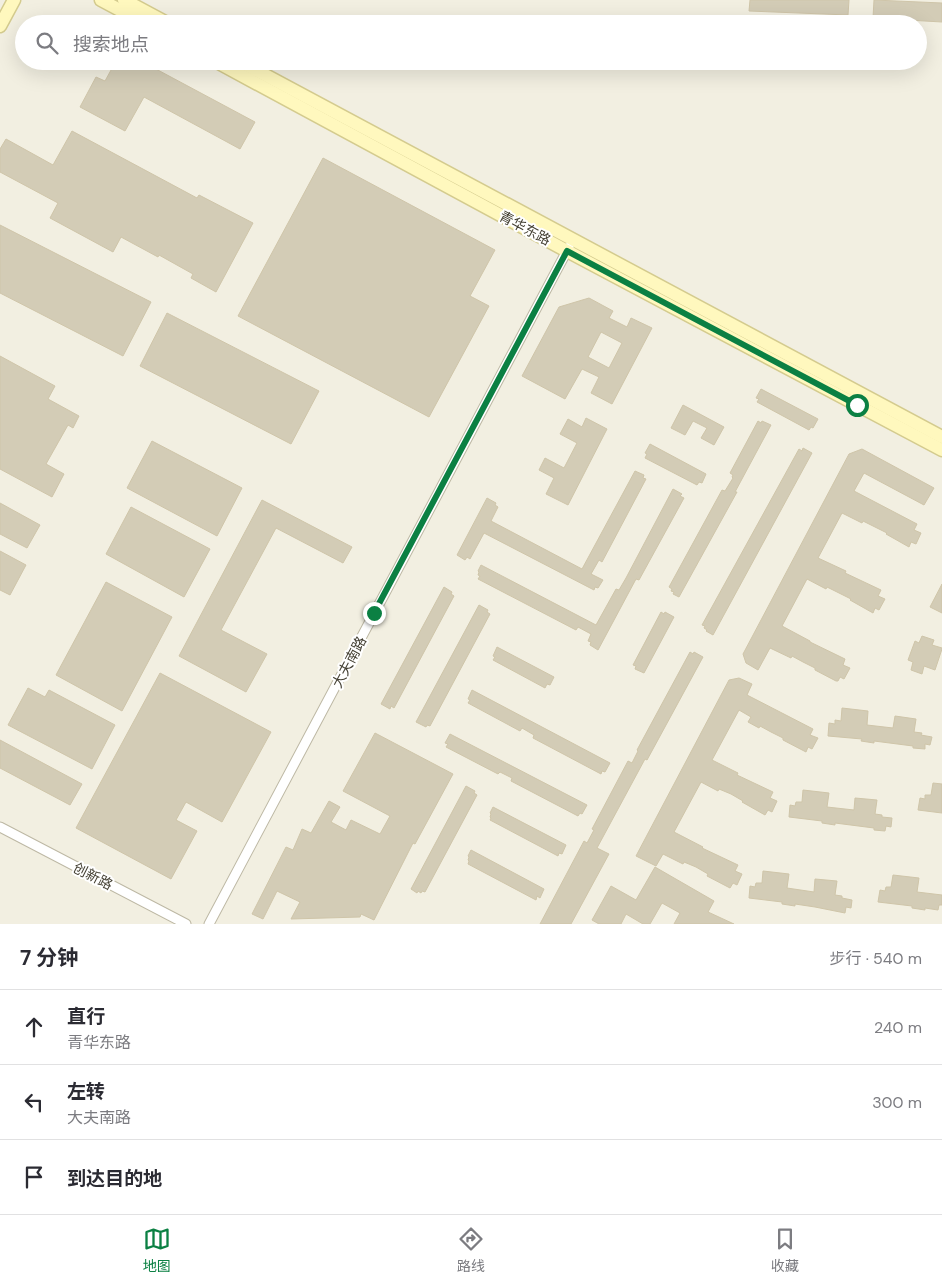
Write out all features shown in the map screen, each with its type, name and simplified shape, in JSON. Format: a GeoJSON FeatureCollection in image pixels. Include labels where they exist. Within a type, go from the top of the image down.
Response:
{"type":"FeatureCollection","features":[{"type":"Feature","properties":{"kind":"main road"},"geometry":{"type":"LineString","coordinates":[[0,26],[14,0]]}},
{"type":"Feature","properties":{"kind":"main road"},"geometry":{"type":"LineString","coordinates":[[102,0],[130,15]]}},
{"type":"Feature","properties":{"kind":"main road"},"geometry":{"type":"LineString","coordinates":[[124,0],[152,15]]}},
{"type":"Feature","properties":{"kind":"main road","name":"青华东路"},"geometry":{"type":"LineString","coordinates":[[232,70],[942,437]]}},
{"type":"Feature","properties":{"kind":"main road","name":"青华东路"},"geometry":{"type":"LineString","coordinates":[[255,70],[942,450]]}},
{"type":"Feature","properties":{"kind":"street","name":"大夫南路"},"geometry":{"type":"LineString","coordinates":[[209,924],[570,245]]}},
{"type":"Feature","properties":{"kind":"street","name":"创新路"},"geometry":{"type":"LineString","coordinates":[[0,827],[186,924]]}},
{"type":"Feature","properties":{"kind":"building"},"geometry":{"type":"Polygon","coordinates":[[[750,0],[849,0],[848,15],[749,11],[750,0]]]}},
{"type":"Feature","properties":{"kind":"building"},"geometry":{"type":"Polygon","coordinates":[[[874,0],[942,3],[942,22],[927,21],[927,15],[873,15],[874,0]]]}},
{"type":"Feature","properties":{"kind":"building"},"geometry":{"type":"Polygon","coordinates":[[[111,70],[158,70],[255,122],[240,149],[144,97],[125,131],[80,107],[96,77],[105,81],[111,70]]]}},
{"type":"Feature","properties":{"kind":"building"},"geometry":{"type":"Polygon","coordinates":[[[72,131],[197,198],[199,195],[253,223],[216,292],[191,278],[193,274],[121,237],[113,252],[50,218],[58,203],[0,172],[0,149],[6,139],[53,165],[72,131]]]}},
{"type":"Feature","properties":{"kind":"building"},"geometry":{"type":"Polygon","coordinates":[[[323,158],[495,250],[470,296],[489,306],[429,417],[238,316],[323,158]]]}},
{"type":"Feature","properties":{"kind":"building"},"geometry":{"type":"Polygon","coordinates":[[[0,225],[151,302],[123,356],[0,293],[0,225]]]}},
{"type":"Feature","properties":{"kind":"building"},"geometry":{"type":"Polygon","coordinates":[[[589,298],[613,311],[609,318],[627,327],[631,318],[652,328],[612,404],[591,393],[599,377],[582,369],[565,399],[522,376],[559,307],[589,298]],[[601,332],[588,357],[609,368],[622,343],[601,332]]]}},
{"type":"Feature","properties":{"kind":"building"},"geometry":{"type":"Polygon","coordinates":[[[167,313],[319,391],[291,444],[140,366],[167,313]]]}},
{"type":"Feature","properties":{"kind":"building"},"geometry":{"type":"Polygon","coordinates":[[[0,356],[55,386],[48,399],[79,416],[73,428],[68,425],[46,464],[64,474],[52,497],[0,469],[0,356]]]}},
{"type":"Feature","properties":{"kind":"building"},"geometry":{"type":"Polygon","coordinates":[[[761,389],[818,419],[813,428],[811,427],[809,430],[757,402],[759,399],[756,398],[761,389]]]}},
{"type":"Feature","properties":{"kind":"building"},"geometry":{"type":"Polygon","coordinates":[[[683,405],[724,427],[714,445],[701,438],[707,428],[693,421],[685,435],[671,428],[683,405]]]}},
{"type":"Feature","properties":{"kind":"building"},"geometry":{"type":"Polygon","coordinates":[[[586,418],[607,429],[568,505],[546,494],[554,478],[539,470],[545,458],[564,468],[577,443],[560,434],[568,419],[582,427],[586,418]]]}},
{"type":"Feature","properties":{"kind":"building"},"geometry":{"type":"Polygon","coordinates":[[[758,421],[771,425],[735,492],[737,492],[679,597],[673,594],[674,592],[669,587],[722,490],[725,491],[733,478],[733,475],[730,473],[758,421]]]}},
{"type":"Feature","properties":{"kind":"building"},"geometry":{"type":"Polygon","coordinates":[[[152,441],[242,488],[217,536],[127,488],[152,441]]]}},
{"type":"Feature","properties":{"kind":"building"},"geometry":{"type":"Polygon","coordinates":[[[650,444],[706,474],[702,483],[699,482],[697,485],[645,458],[647,454],[645,453],[650,444]]]}},
{"type":"Feature","properties":{"kind":"building"},"geometry":{"type":"Polygon","coordinates":[[[803,448],[812,453],[713,635],[706,631],[705,626],[702,625],[799,449],[802,451],[803,448]]]}},
{"type":"Feature","properties":{"kind":"building"},"geometry":{"type":"Polygon","coordinates":[[[862,449],[934,488],[924,505],[864,473],[854,491],[917,524],[914,530],[921,533],[916,544],[911,542],[909,547],[887,533],[842,513],[818,558],[881,590],[878,596],[885,599],[879,610],[875,608],[873,613],[851,599],[807,579],[782,626],[845,659],[843,665],[850,668],[844,679],[840,677],[836,681],[792,656],[791,658],[770,648],[758,670],[746,663],[743,654],[849,454],[862,449]]]}},
{"type":"Feature","properties":{"kind":"building"},"geometry":{"type":"Polygon","coordinates":[[[635,471],[644,475],[643,478],[646,479],[602,562],[599,560],[591,574],[603,580],[598,588],[595,587],[594,590],[484,533],[470,559],[467,557],[465,560],[457,555],[487,498],[496,503],[495,505],[498,507],[491,521],[582,569],[635,471]]]}},
{"type":"Feature","properties":{"kind":"building"},"geometry":{"type":"Polygon","coordinates":[[[673,489],[682,494],[680,496],[684,498],[639,580],[636,579],[598,650],[590,645],[591,642],[588,641],[591,634],[578,627],[576,630],[478,579],[480,576],[478,571],[481,565],[596,625],[616,589],[619,590],[626,578],[673,489]]]}},
{"type":"Feature","properties":{"kind":"building"},"geometry":{"type":"Polygon","coordinates":[[[262,500],[352,547],[343,563],[276,528],[221,630],[267,654],[246,692],[179,656],[262,500]]]}},
{"type":"Feature","properties":{"kind":"building"},"geometry":{"type":"Polygon","coordinates":[[[0,503],[40,525],[27,548],[0,534],[0,503]]]}},
{"type":"Feature","properties":{"kind":"building"},"geometry":{"type":"Polygon","coordinates":[[[131,507],[210,549],[184,597],[106,554],[131,507]]]}},
{"type":"Feature","properties":{"kind":"building"},"geometry":{"type":"Polygon","coordinates":[[[0,551],[26,565],[10,595],[0,590],[0,551]]]}},
{"type":"Feature","properties":{"kind":"building"},"geometry":{"type":"Polygon","coordinates":[[[106,582],[172,617],[122,711],[56,675],[106,582]]]}},
{"type":"Feature","properties":{"kind":"building"},"geometry":{"type":"Polygon","coordinates":[[[942,584],[942,613],[930,607],[942,584]]]}},
{"type":"Feature","properties":{"kind":"building"},"geometry":{"type":"Polygon","coordinates":[[[444,587],[452,592],[451,594],[454,596],[394,708],[391,706],[390,709],[381,704],[444,587]]]}},
{"type":"Feature","properties":{"kind":"building"},"geometry":{"type":"Polygon","coordinates":[[[479,605],[488,610],[487,612],[490,614],[430,726],[427,725],[426,727],[416,722],[479,605]]]}},
{"type":"Feature","properties":{"kind":"building"},"geometry":{"type":"Polygon","coordinates":[[[661,612],[674,617],[644,673],[635,669],[636,666],[633,665],[661,612]]]}},
{"type":"Feature","properties":{"kind":"building"},"geometry":{"type":"Polygon","coordinates":[[[922,636],[934,640],[932,645],[942,649],[935,670],[924,666],[922,674],[911,670],[913,662],[908,660],[915,641],[919,643],[922,636]]]}},
{"type":"Feature","properties":{"kind":"building"},"geometry":{"type":"Polygon","coordinates":[[[497,647],[554,677],[550,685],[547,684],[545,688],[493,660],[497,647]]]}},
{"type":"Feature","properties":{"kind":"building"},"geometry":{"type":"Polygon","coordinates":[[[690,652],[703,657],[597,848],[609,854],[571,924],[540,924],[584,841],[587,843],[594,830],[592,829],[628,761],[632,763],[637,750],[690,652]]]}},
{"type":"Feature","properties":{"kind":"building"},"geometry":{"type":"Polygon","coordinates":[[[160,673],[271,732],[222,822],[186,802],[176,820],[197,831],[171,879],[76,828],[160,673]]]}},
{"type":"Feature","properties":{"kind":"building"},"geometry":{"type":"Polygon","coordinates":[[[739,678],[752,684],[747,695],[813,729],[810,735],[818,738],[812,749],[808,747],[806,752],[760,726],[759,728],[748,722],[751,717],[739,710],[712,760],[738,773],[737,775],[773,792],[770,798],[777,801],[772,812],[768,810],[765,815],[731,794],[719,789],[718,791],[701,782],[674,832],[738,865],[735,871],[742,874],[737,885],[733,883],[730,888],[707,876],[708,874],[696,867],[684,862],[683,864],[663,854],[656,866],[636,856],[729,680],[739,678]]]}},
{"type":"Feature","properties":{"kind":"building"},"geometry":{"type":"Polygon","coordinates":[[[28,688],[45,697],[49,690],[115,725],[92,769],[8,725],[28,688]]]}},
{"type":"Feature","properties":{"kind":"building"},"geometry":{"type":"Polygon","coordinates":[[[472,690],[610,763],[605,772],[602,771],[601,774],[533,738],[534,735],[522,728],[520,731],[468,703],[472,690]]]}},
{"type":"Feature","properties":{"kind":"building"},"geometry":{"type":"Polygon","coordinates":[[[842,708],[868,711],[867,725],[893,728],[895,716],[916,719],[914,732],[932,737],[930,745],[925,744],[925,749],[913,748],[913,746],[874,741],[874,743],[861,741],[862,739],[828,736],[829,723],[835,724],[835,720],[841,721],[842,708]]]}},
{"type":"Feature","properties":{"kind":"building"},"geometry":{"type":"Polygon","coordinates":[[[375,733],[453,774],[415,844],[413,843],[374,920],[361,914],[360,917],[291,919],[300,902],[277,891],[263,919],[252,914],[286,847],[293,850],[302,829],[311,833],[329,801],[340,807],[331,822],[346,830],[351,820],[380,834],[390,816],[343,791],[375,733]]]}},
{"type":"Feature","properties":{"kind":"building"},"geometry":{"type":"Polygon","coordinates":[[[450,734],[587,805],[582,814],[580,813],[578,816],[511,781],[512,778],[500,772],[498,774],[446,747],[448,744],[445,743],[450,734]]]}},
{"type":"Feature","properties":{"kind":"building"},"geometry":{"type":"Polygon","coordinates":[[[0,740],[82,784],[70,805],[0,768],[0,740]]]}},
{"type":"Feature","properties":{"kind":"building"},"geometry":{"type":"Polygon","coordinates":[[[933,783],[942,784],[942,813],[918,810],[920,798],[925,799],[925,795],[931,795],[933,783]]]}},
{"type":"Feature","properties":{"kind":"building"},"geometry":{"type":"Polygon","coordinates":[[[466,786],[475,791],[474,793],[477,795],[425,892],[422,891],[421,893],[418,891],[417,893],[411,889],[466,786]]]}},
{"type":"Feature","properties":{"kind":"building"},"geometry":{"type":"Polygon","coordinates":[[[803,790],[829,793],[827,807],[854,810],[855,798],[877,800],[875,814],[892,818],[891,827],[886,826],[885,831],[874,830],[874,828],[835,823],[835,825],[822,823],[822,821],[789,817],[790,805],[795,806],[796,802],[802,802],[803,790]]]}},
{"type":"Feature","properties":{"kind":"building"},"geometry":{"type":"Polygon","coordinates":[[[493,807],[566,845],[562,854],[559,853],[558,856],[490,820],[490,813],[493,807]]]}},
{"type":"Feature","properties":{"kind":"building"},"geometry":{"type":"Polygon","coordinates":[[[471,850],[544,889],[540,898],[537,896],[536,900],[468,864],[468,856],[471,850]]]}},
{"type":"Feature","properties":{"kind":"building"},"geometry":{"type":"Polygon","coordinates":[[[655,867],[714,901],[708,912],[734,924],[674,924],[680,913],[662,903],[650,924],[643,924],[626,914],[621,924],[599,924],[592,920],[611,886],[636,900],[655,867]]]}},
{"type":"Feature","properties":{"kind":"building"},"geometry":{"type":"Polygon","coordinates":[[[763,871],[789,874],[787,888],[814,892],[815,879],[837,881],[835,895],[852,900],[851,908],[846,907],[845,913],[749,898],[750,886],[755,887],[756,883],[762,883],[763,871]]]}},
{"type":"Feature","properties":{"kind":"building"},"geometry":{"type":"Polygon","coordinates":[[[893,875],[919,878],[917,892],[942,895],[942,905],[939,905],[938,910],[925,908],[925,910],[912,908],[912,906],[878,902],[880,890],[885,891],[886,887],[891,887],[893,875]]]}},
{"type":"Feature","properties":{"kind":"route"},"geometry":{"type":"LineString","coordinates":[[374,613],[567,251],[857,405]]}}]}
